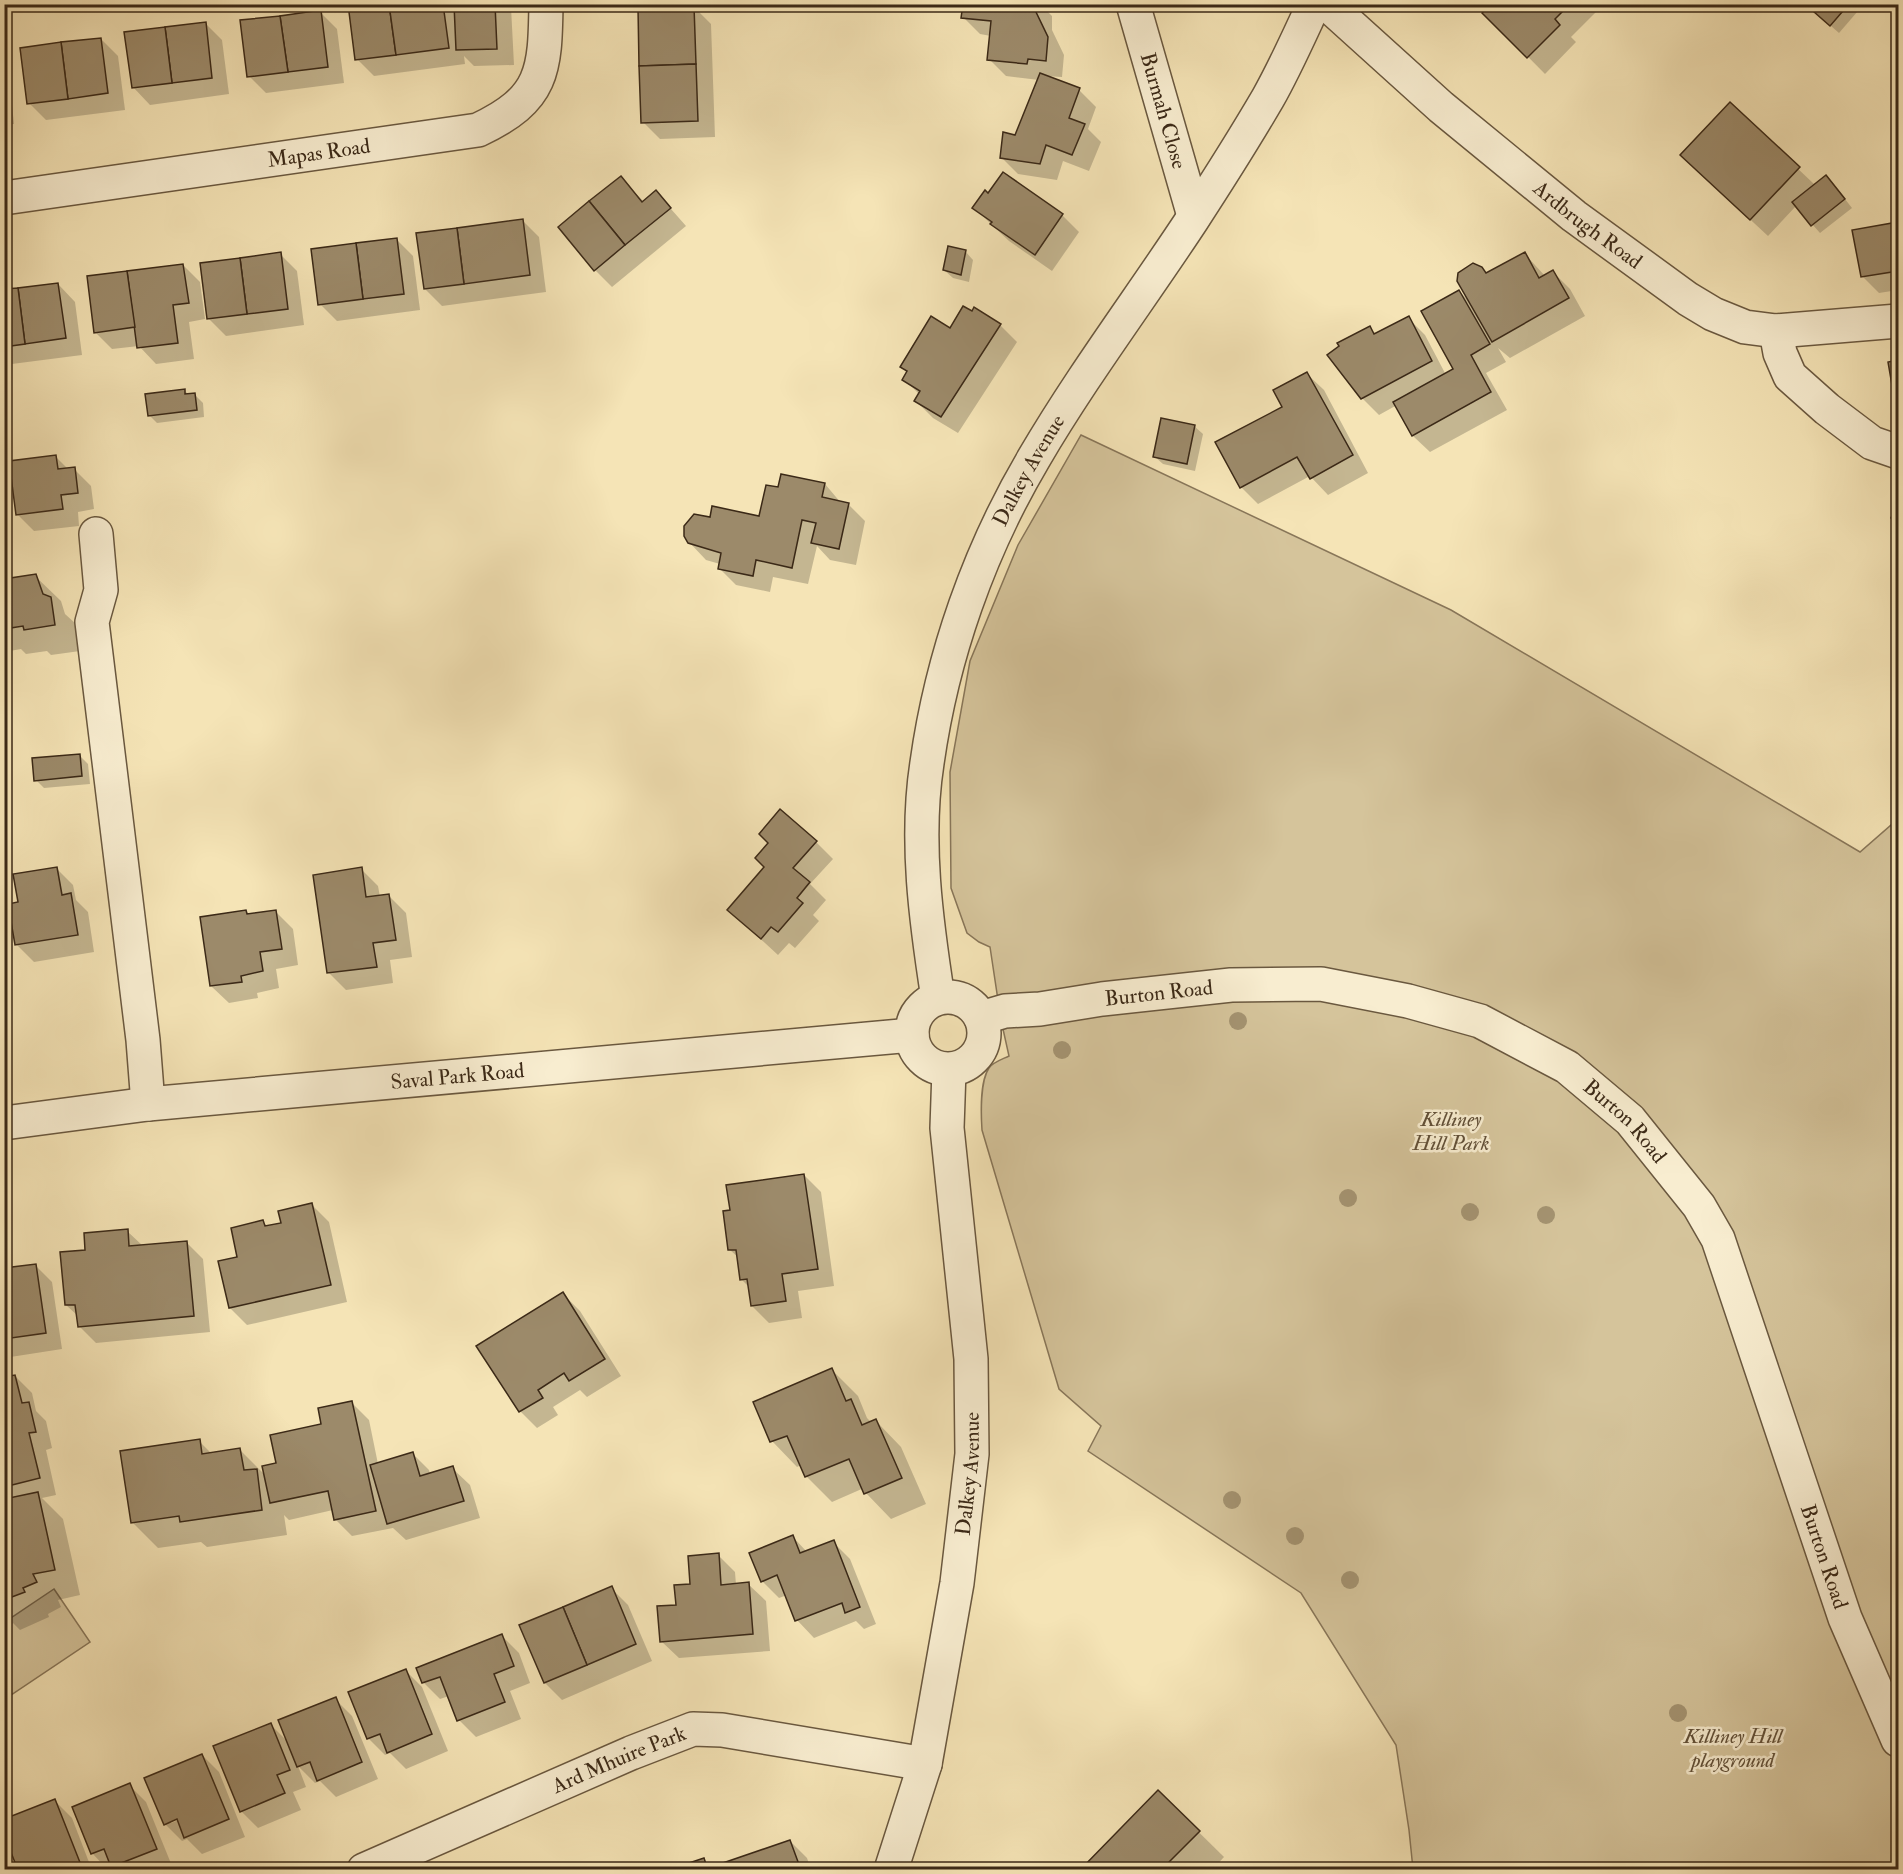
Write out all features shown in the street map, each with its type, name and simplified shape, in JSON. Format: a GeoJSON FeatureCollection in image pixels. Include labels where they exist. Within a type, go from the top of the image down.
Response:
{"type":"FeatureCollection","features":[{"type":"Feature","properties":{"kind":"street","name":"Mapas Road"},"geometry":{"type":"LineString","coordinates":[[4,198],[478,130],[499,120],[519,105],[532,90],[541,70],[545,48],[546,4]]}},
{"type":"Feature","properties":{"kind":"street","name":"Burmah Close"},"geometry":{"type":"LineString","coordinates":[[1132,4],[1194,216]]}},
{"type":"Feature","properties":{"kind":"street","name":"Dalkey Avenue"},"geometry":{"type":"LineString","coordinates":[[938,998],[927,919],[923,868],[923,815],[927,764],[957,631],[976,575],[1033,460],[1071,399],[1194,216],[1268,97],[1314,4]]}},
{"type":"Feature","properties":{"kind":"street","name":"Ardbrugh Road"},"geometry":{"type":"LineString","coordinates":[[1327,4],[1441,107],[1565,209],[1688,299],[1713,314],[1745,327],[1776,331],[1899,321]]}},
{"type":"Feature","properties":{"kind":"street"},"geometry":{"type":"LineString","coordinates":[[1776,331],[1782,359],[1790,376],[1827,409],[1872,443],[1899,452]]}},
{"type":"Feature","properties":{"kind":"street"},"geometry":{"type":"LineString","coordinates":[[96,534],[101,590],[92,622],[143,1040],[148,1104]]}},
{"type":"Feature","properties":{"kind":"street","name":"Burton Road"},"geometry":{"type":"LineString","coordinates":[[981,1018],[1005,1011],[1040,1009],[1102,999],[1232,985],[1322,984],[1408,1001],[1480,1021],[1567,1066],[1630,1120],[1699,1206],[1718,1239],[1845,1618],[1899,1740]]}},
{"type":"Feature","properties":{"kind":"street"},"geometry":{"type":"LineString","coordinates":[[950,997],[962,1000],[972,1006],[981,1018],[984,1039],[976,1057],[965,1066],[949,1070],[931,1066],[915,1049],[912,1035],[916,1016],[928,1002],[938,998],[950,997]]}},
{"type":"Feature","properties":{"kind":"street","name":"Saval Park Road"},"geometry":{"type":"LineString","coordinates":[[4,1123],[148,1104],[912,1035]]}},
{"type":"Feature","properties":{"kind":"street","name":"Dalkey Avenue"},"geometry":{"type":"LineString","coordinates":[[891,1869],[925,1764],[957,1583],[972,1454],[971,1359],[947,1128],[949,1070]]}},
{"type":"Feature","properties":{"kind":"street","name":"Ard Mhuire Park"},"geometry":{"type":"LineString","coordinates":[[364,1869],[631,1753],[693,1729],[722,1730],[925,1764]]}},
{"type":"Feature","properties":{"kind":"green space","name":"Killiney Hill Park"},"geometry":{"type":"Polygon","coordinates":[[[1081,435],[1451,610],[1860,852],[1898,819],[1898,1869],[1413,1869],[1396,1745],[1301,1593],[1088,1451],[1101,1426],[1059,1389],[982,1130],[982,1098],[986,1074],[993,1064],[1009,1056],[990,947],[967,933],[951,888],[950,772],[970,661],[1018,545],[1081,435]]]}},
{"type":"Feature","properties":{"kind":"green space"},"geometry":{"type":"Polygon","coordinates":[[[54,1589],[90,1642],[5,1699],[5,1622],[54,1589]]]}},
{"type":"Feature","properties":{"kind":"building"},"geometry":{"type":"Polygon","coordinates":[[[348,4],[389,4],[396,55],[355,60],[348,4]]]}},
{"type":"Feature","properties":{"kind":"building"},"geometry":{"type":"Polygon","coordinates":[[[389,4],[443,4],[449,48],[396,55],[389,4]]]}},
{"type":"Feature","properties":{"kind":"building"},"geometry":{"type":"Polygon","coordinates":[[[454,4],[495,4],[497,49],[456,50],[454,4]]]}},
{"type":"Feature","properties":{"kind":"building"},"geometry":{"type":"Polygon","coordinates":[[[963,4],[1035,4],[1036,12],[1048,37],[1046,61],[1028,59],[1027,64],[987,60],[991,21],[961,18],[963,4]]]}},
{"type":"Feature","properties":{"kind":"building"},"geometry":{"type":"Polygon","coordinates":[[[1491,4],[1570,4],[1555,19],[1560,25],[1527,58],[1482,13],[1491,4]]]}},
{"type":"Feature","properties":{"kind":"building"},"geometry":{"type":"Polygon","coordinates":[[[1805,4],[1849,4],[1830,26],[1805,4]]]}},
{"type":"Feature","properties":{"kind":"building"},"geometry":{"type":"Polygon","coordinates":[[[694,6],[696,64],[639,66],[638,8],[694,6]]]}},
{"type":"Feature","properties":{"kind":"building"},"geometry":{"type":"Polygon","coordinates":[[[321,10],[328,67],[288,72],[280,16],[321,10]]]}},
{"type":"Feature","properties":{"kind":"building"},"geometry":{"type":"Polygon","coordinates":[[[280,16],[288,72],[247,77],[240,20],[280,16]]]}},
{"type":"Feature","properties":{"kind":"building"},"geometry":{"type":"Polygon","coordinates":[[[206,22],[212,78],[172,83],[165,27],[206,22]]]}},
{"type":"Feature","properties":{"kind":"building"},"geometry":{"type":"Polygon","coordinates":[[[165,27],[172,83],[132,88],[124,32],[165,27]]]}},
{"type":"Feature","properties":{"kind":"building"},"geometry":{"type":"Polygon","coordinates":[[[101,38],[108,93],[68,99],[61,42],[101,38]]]}},
{"type":"Feature","properties":{"kind":"building"},"geometry":{"type":"Polygon","coordinates":[[[61,42],[68,99],[27,104],[20,48],[61,42]]]}},
{"type":"Feature","properties":{"kind":"building"},"geometry":{"type":"Polygon","coordinates":[[[696,64],[698,121],[641,123],[639,66],[696,64]]]}},
{"type":"Feature","properties":{"kind":"building"},"geometry":{"type":"Polygon","coordinates":[[[1040,73],[1080,88],[1069,118],[1085,124],[1072,155],[1046,145],[1040,164],[1000,158],[1003,132],[1015,135],[1040,73]]]}},
{"type":"Feature","properties":{"kind":"building"},"geometry":{"type":"Polygon","coordinates":[[[1730,102],[1800,167],[1750,220],[1680,155],[1730,102]]]}},
{"type":"Feature","properties":{"kind":"building"},"geometry":{"type":"Polygon","coordinates":[[[1003,172],[1063,214],[1035,255],[990,224],[992,222],[972,208],[985,190],[988,193],[1003,172]]]}},
{"type":"Feature","properties":{"kind":"building"},"geometry":{"type":"Polygon","coordinates":[[[1826,175],[1845,199],[1811,226],[1792,202],[1826,175]]]}},
{"type":"Feature","properties":{"kind":"building"},"geometry":{"type":"Polygon","coordinates":[[[621,176],[642,202],[656,190],[671,208],[625,245],[589,201],[621,176]]]}},
{"type":"Feature","properties":{"kind":"building"},"geometry":{"type":"Polygon","coordinates":[[[589,201],[625,245],[594,271],[558,227],[589,201]]]}},
{"type":"Feature","properties":{"kind":"building"},"geometry":{"type":"Polygon","coordinates":[[[523,219],[530,275],[464,284],[457,228],[523,219]]]}},
{"type":"Feature","properties":{"kind":"building"},"geometry":{"type":"Polygon","coordinates":[[[1898,222],[1898,271],[1861,277],[1852,230],[1898,222]]]}},
{"type":"Feature","properties":{"kind":"building"},"geometry":{"type":"Polygon","coordinates":[[[457,228],[464,284],[424,289],[416,233],[457,228]]]}},
{"type":"Feature","properties":{"kind":"building"},"geometry":{"type":"Polygon","coordinates":[[[397,238],[404,294],[363,299],[356,243],[397,238]]]}},
{"type":"Feature","properties":{"kind":"building"},"geometry":{"type":"Polygon","coordinates":[[[356,243],[363,299],[318,305],[311,249],[356,243]]]}},
{"type":"Feature","properties":{"kind":"building"},"geometry":{"type":"Polygon","coordinates":[[[948,246],[966,250],[961,275],[943,270],[948,246]]]}},
{"type":"Feature","properties":{"kind":"building"},"geometry":{"type":"Polygon","coordinates":[[[281,252],[288,309],[247,314],[240,258],[281,252]]]}},
{"type":"Feature","properties":{"kind":"building"},"geometry":{"type":"Polygon","coordinates":[[[1525,252],[1539,278],[1553,270],[1569,298],[1492,342],[1457,281],[1458,273],[1473,263],[1482,267],[1486,273],[1525,252]]]}},
{"type":"Feature","properties":{"kind":"building"},"geometry":{"type":"Polygon","coordinates":[[[240,258],[247,314],[207,319],[200,263],[240,258]]]}},
{"type":"Feature","properties":{"kind":"building"},"geometry":{"type":"Polygon","coordinates":[[[183,264],[189,303],[173,305],[178,343],[137,348],[127,271],[183,264]]]}},
{"type":"Feature","properties":{"kind":"building"},"geometry":{"type":"Polygon","coordinates":[[[127,271],[135,327],[94,333],[87,276],[127,271]]]}},
{"type":"Feature","properties":{"kind":"building"},"geometry":{"type":"Polygon","coordinates":[[[58,283],[66,338],[25,344],[18,288],[58,283]]]}},
{"type":"Feature","properties":{"kind":"building"},"geometry":{"type":"Polygon","coordinates":[[[18,288],[25,344],[4,347],[4,289],[18,288]]]}},
{"type":"Feature","properties":{"kind":"building"},"geometry":{"type":"Polygon","coordinates":[[[1459,290],[1490,344],[1471,355],[1491,392],[1412,436],[1393,402],[1453,369],[1421,311],[1459,290]]]}},
{"type":"Feature","properties":{"kind":"building"},"geometry":{"type":"Polygon","coordinates":[[[963,306],[972,311],[974,307],[1001,324],[941,417],[914,401],[920,391],[902,380],[907,371],[900,367],[931,316],[950,328],[963,306]]]}},
{"type":"Feature","properties":{"kind":"building"},"geometry":{"type":"Polygon","coordinates":[[[1409,316],[1432,361],[1361,399],[1327,355],[1339,346],[1337,343],[1370,326],[1374,334],[1409,316]]]}},
{"type":"Feature","properties":{"kind":"building"},"geometry":{"type":"Polygon","coordinates":[[[1898,360],[1898,420],[1888,362],[1898,360]]]}},
{"type":"Feature","properties":{"kind":"building"},"geometry":{"type":"Polygon","coordinates":[[[1307,372],[1353,455],[1310,479],[1297,457],[1240,488],[1215,442],[1282,407],[1273,390],[1307,372]]]}},
{"type":"Feature","properties":{"kind":"building"},"geometry":{"type":"Polygon","coordinates":[[[185,389],[185,394],[195,393],[197,410],[148,416],[145,394],[185,389]]]}},
{"type":"Feature","properties":{"kind":"building"},"geometry":{"type":"Polygon","coordinates":[[[1161,418],[1195,425],[1187,464],[1153,457],[1161,418]]]}},
{"type":"Feature","properties":{"kind":"building"},"geometry":{"type":"Polygon","coordinates":[[[56,455],[58,469],[75,467],[78,493],[61,495],[63,509],[16,515],[9,461],[56,455]]]}},
{"type":"Feature","properties":{"kind":"building"},"geometry":{"type":"Polygon","coordinates":[[[781,474],[825,483],[822,497],[849,503],[839,549],[811,543],[816,523],[802,520],[792,568],[756,560],[753,576],[718,569],[721,553],[688,543],[684,536],[684,526],[694,514],[710,517],[712,506],[759,516],[766,485],[778,487],[781,474]]]}},
{"type":"Feature","properties":{"kind":"building"},"geometry":{"type":"Polygon","coordinates":[[[1898,502],[1898,522],[1891,518],[1898,502]]]}},
{"type":"Feature","properties":{"kind":"building"},"geometry":{"type":"Polygon","coordinates":[[[36,574],[43,594],[51,597],[55,625],[24,630],[23,626],[4,629],[4,579],[36,574]]]}},
{"type":"Feature","properties":{"kind":"building"},"geometry":{"type":"Polygon","coordinates":[[[80,754],[82,776],[34,781],[32,758],[80,754]]]}},
{"type":"Feature","properties":{"kind":"building"},"geometry":{"type":"Polygon","coordinates":[[[780,809],[817,841],[793,868],[810,882],[797,898],[803,903],[778,932],[771,927],[761,939],[727,910],[764,867],[755,858],[768,843],[759,834],[780,809]]]}},
{"type":"Feature","properties":{"kind":"building"},"geometry":{"type":"Polygon","coordinates":[[[57,867],[62,895],[71,893],[78,935],[15,945],[8,904],[18,902],[13,874],[57,867]]]}},
{"type":"Feature","properties":{"kind":"building"},"geometry":{"type":"Polygon","coordinates":[[[362,867],[366,897],[389,894],[396,940],[373,943],[377,967],[327,973],[313,875],[362,867]]]}},
{"type":"Feature","properties":{"kind":"building"},"geometry":{"type":"Polygon","coordinates":[[[246,910],[247,914],[276,910],[282,949],[260,952],[263,971],[241,976],[242,982],[210,986],[200,917],[246,910]]]}},
{"type":"Feature","properties":{"kind":"building"},"geometry":{"type":"Polygon","coordinates":[[[804,1174],[818,1269],[782,1274],[786,1301],[751,1306],[747,1279],[740,1280],[736,1250],[728,1250],[723,1211],[730,1210],[726,1185],[804,1174]]]}},
{"type":"Feature","properties":{"kind":"building"},"geometry":{"type":"Polygon","coordinates":[[[312,1203],[331,1285],[229,1308],[218,1261],[237,1257],[231,1228],[263,1220],[265,1226],[281,1223],[278,1211],[312,1203]]]}},
{"type":"Feature","properties":{"kind":"building"},"geometry":{"type":"Polygon","coordinates":[[[128,1229],[129,1246],[187,1241],[194,1316],[78,1327],[75,1305],[65,1305],[60,1252],[85,1250],[84,1233],[128,1229]]]}},
{"type":"Feature","properties":{"kind":"building"},"geometry":{"type":"Polygon","coordinates":[[[36,1264],[46,1333],[4,1339],[4,1268],[36,1264]]]}},
{"type":"Feature","properties":{"kind":"building"},"geometry":{"type":"Polygon","coordinates":[[[563,1292],[605,1359],[569,1381],[564,1373],[538,1390],[543,1398],[519,1412],[476,1346],[563,1292]]]}},
{"type":"Feature","properties":{"kind":"building"},"geometry":{"type":"Polygon","coordinates":[[[832,1368],[846,1401],[851,1399],[862,1425],[876,1419],[902,1478],[864,1494],[849,1459],[805,1477],[787,1436],[770,1442],[753,1402],[832,1368]]]}},
{"type":"Feature","properties":{"kind":"building"},"geometry":{"type":"Polygon","coordinates":[[[15,1375],[22,1403],[29,1402],[36,1432],[29,1433],[40,1478],[4,1487],[4,1377],[15,1375]]]}},
{"type":"Feature","properties":{"kind":"building"},"geometry":{"type":"Polygon","coordinates":[[[352,1401],[376,1511],[334,1520],[328,1491],[270,1503],[262,1466],[276,1463],[270,1435],[321,1424],[318,1408],[352,1401]]]}},
{"type":"Feature","properties":{"kind":"building"},"geometry":{"type":"Polygon","coordinates":[[[200,1439],[202,1454],[240,1448],[244,1470],[257,1469],[262,1510],[180,1522],[179,1516],[131,1523],[120,1451],[200,1439]]]}},
{"type":"Feature","properties":{"kind":"building"},"geometry":{"type":"Polygon","coordinates":[[[413,1452],[420,1476],[453,1466],[464,1501],[387,1524],[370,1465],[413,1452]]]}},
{"type":"Feature","properties":{"kind":"building"},"geometry":{"type":"Polygon","coordinates":[[[38,1492],[55,1570],[33,1574],[37,1582],[23,1588],[25,1592],[4,1600],[4,1499],[38,1492]]]}},
{"type":"Feature","properties":{"kind":"building"},"geometry":{"type":"Polygon","coordinates":[[[793,1535],[800,1553],[834,1540],[860,1607],[845,1613],[842,1603],[795,1621],[777,1575],[761,1582],[749,1553],[793,1535]]]}},
{"type":"Feature","properties":{"kind":"building"},"geometry":{"type":"Polygon","coordinates":[[[719,1553],[721,1585],[749,1582],[753,1634],[660,1642],[657,1606],[676,1605],[674,1585],[690,1584],[688,1556],[719,1553]]]}},
{"type":"Feature","properties":{"kind":"building"},"geometry":{"type":"Polygon","coordinates":[[[612,1586],[636,1644],[587,1665],[563,1607],[612,1586]]]}},
{"type":"Feature","properties":{"kind":"building"},"geometry":{"type":"Polygon","coordinates":[[[563,1607],[587,1665],[544,1683],[519,1625],[563,1607]]]}},
{"type":"Feature","properties":{"kind":"building"},"geometry":{"type":"Polygon","coordinates":[[[502,1634],[514,1666],[494,1674],[505,1702],[457,1721],[440,1677],[422,1683],[416,1668],[502,1634]]]}},
{"type":"Feature","properties":{"kind":"building"},"geometry":{"type":"Polygon","coordinates":[[[406,1669],[432,1734],[387,1753],[380,1734],[367,1739],[348,1692],[406,1669]]]}},
{"type":"Feature","properties":{"kind":"building"},"geometry":{"type":"Polygon","coordinates":[[[336,1697],[362,1762],[317,1781],[310,1762],[297,1767],[278,1720],[336,1697]]]}},
{"type":"Feature","properties":{"kind":"building"},"geometry":{"type":"Polygon","coordinates":[[[271,1723],[290,1770],[277,1775],[285,1793],[240,1812],[213,1746],[271,1723]]]}},
{"type":"Feature","properties":{"kind":"building"},"geometry":{"type":"Polygon","coordinates":[[[202,1754],[229,1819],[184,1838],[177,1819],[164,1825],[144,1778],[202,1754]]]}},
{"type":"Feature","properties":{"kind":"building"},"geometry":{"type":"Polygon","coordinates":[[[130,1783],[157,1849],[111,1867],[104,1849],[91,1854],[72,1807],[130,1783]]]}},
{"type":"Feature","properties":{"kind":"building"},"geometry":{"type":"Polygon","coordinates":[[[1158,1790],[1200,1831],[1161,1870],[1080,1870],[1158,1790]]]}},
{"type":"Feature","properties":{"kind":"building"},"geometry":{"type":"Polygon","coordinates":[[[55,1799],[81,1865],[68,1870],[18,1870],[4,1835],[4,1819],[55,1799]]]}},
{"type":"Feature","properties":{"kind":"building"},"geometry":{"type":"Polygon","coordinates":[[[790,1840],[801,1870],[719,1870],[717,1865],[790,1840]]]}},
{"type":"Feature","properties":{"kind":"building"},"geometry":{"type":"Polygon","coordinates":[[[704,1858],[708,1870],[678,1870],[677,1867],[704,1858]]]}},
{"type":"Feature","properties":{"kind":"park label","name":"Killiney Hill playground"},"geometry":{"type":"Point","coordinates":[1733,1748]}}]}
